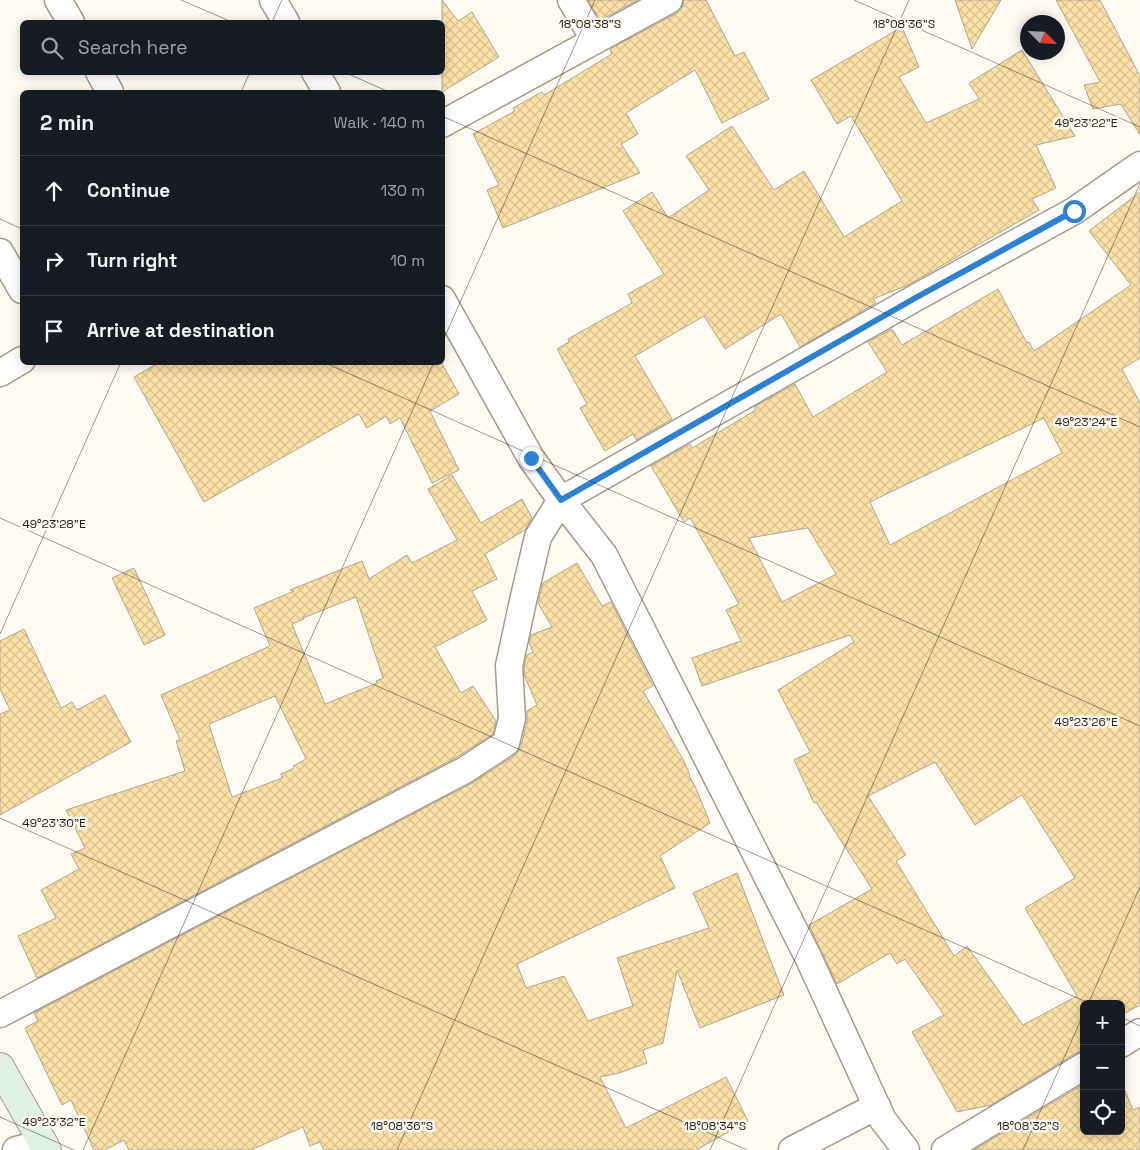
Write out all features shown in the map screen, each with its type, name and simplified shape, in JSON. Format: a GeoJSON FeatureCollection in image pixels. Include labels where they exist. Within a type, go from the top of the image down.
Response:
{"type":"FeatureCollection","features":[{"type":"Feature","properties":{"kind":"main road"},"geometry":{"type":"LineString","coordinates":[[0,1067],[45,1146]]}},
{"type":"Feature","properties":{"kind":"street"},"geometry":{"type":"LineString","coordinates":[[58,0],[70,20]]}},
{"type":"Feature","properties":{"kind":"street"},"geometry":{"type":"LineString","coordinates":[[273,0],[285,20]]}},
{"type":"Feature","properties":{"kind":"street"},"geometry":{"type":"LineString","coordinates":[[571,0],[595,41]]}},
{"type":"Feature","properties":{"kind":"street"},"geometry":{"type":"LineString","coordinates":[[445,122],[669,0]]}},
{"type":"Feature","properties":{"kind":"street"},"geometry":{"type":"LineString","coordinates":[[101,75],[109,90]]}},
{"type":"Feature","properties":{"kind":"street"},"geometry":{"type":"LineString","coordinates":[[317,75],[325,90]]}},
{"type":"Feature","properties":{"kind":"street"},"geometry":{"type":"LineString","coordinates":[[0,1014],[465,770],[506,743],[512,718],[509,666],[538,537],[561,500],[917,297],[1074,211],[1140,165]]}},
{"type":"Feature","properties":{"kind":"street"},"geometry":{"type":"LineString","coordinates":[[0,252],[20,287]]}},
{"type":"Feature","properties":{"kind":"street"},"geometry":{"type":"LineString","coordinates":[[445,304],[531,458],[604,555],[808,956],[883,1120],[906,1150]]}},
{"type":"Feature","properties":{"kind":"street"},"geometry":{"type":"LineString","coordinates":[[0,373],[20,361]]}},
{"type":"Feature","properties":{"kind":"street"},"geometry":{"type":"LineString","coordinates":[[1125,1041],[1140,1032]]}},
{"type":"Feature","properties":{"kind":"street"},"geometry":{"type":"LineString","coordinates":[[945,1150],[1080,1068]]}},
{"type":"Feature","properties":{"kind":"street"},"geometry":{"type":"LineString","coordinates":[[792,1150],[876,1106]]}},
{"type":"Feature","properties":{"kind":"street"},"geometry":{"type":"LineString","coordinates":[[16,1150],[45,1146]]}},
{"type":"Feature","properties":{"kind":"building"},"geometry":{"type":"Polygon","coordinates":[[[442,0],[458,21],[472,12],[499,57],[445,90],[442,90],[442,75],[445,75],[445,20],[442,20],[442,0]]]}},
{"type":"Feature","properties":{"kind":"building"},"geometry":{"type":"Polygon","coordinates":[[[588,0],[638,0],[600,20],[588,0]]]}},
{"type":"Feature","properties":{"kind":"building"},"geometry":{"type":"Polygon","coordinates":[[[684,0],[706,0],[735,56],[744,52],[769,99],[722,123],[695,70],[626,113],[638,134],[621,144],[640,173],[503,228],[487,190],[499,185],[473,134],[515,111],[513,108],[542,92],[544,95],[612,54],[610,49],[677,13],[682,7],[684,0]]]}},
{"type":"Feature","properties":{"kind":"building"},"geometry":{"type":"Polygon","coordinates":[[[955,0],[1001,0],[972,49],[955,0]]]}},
{"type":"Feature","properties":{"kind":"building"},"geometry":{"type":"Polygon","coordinates":[[[1056,0],[1100,0],[1140,76],[1140,135],[1121,104],[1093,109],[1084,85],[1100,82],[1056,0]]]}},
{"type":"Feature","properties":{"kind":"building"},"geometry":{"type":"Polygon","coordinates":[[[902,27],[919,67],[899,77],[926,123],[979,99],[969,83],[1020,51],[1020,60],[1028,60],[1075,136],[1036,145],[1056,188],[1032,199],[1039,210],[908,285],[873,299],[876,303],[800,347],[781,314],[725,349],[704,316],[635,356],[672,419],[636,440],[633,434],[605,451],[580,408],[587,404],[557,349],[569,342],[568,339],[632,303],[628,294],[664,274],[623,211],[652,192],[668,218],[709,190],[686,156],[732,126],[774,190],[804,171],[844,237],[902,201],[851,116],[837,124],[811,80],[902,27]]]}},
{"type":"Feature","properties":{"kind":"building"},"geometry":{"type":"Polygon","coordinates":[[[1140,192],[1140,358],[1122,369],[1140,403],[1140,1005],[1125,1013],[1125,1000],[1080,1000],[1080,1052],[991,1105],[957,1112],[912,1032],[944,1015],[905,959],[897,964],[890,953],[837,984],[809,925],[872,889],[816,802],[814,803],[794,760],[810,752],[778,690],[854,642],[850,635],[702,686],[692,658],[741,641],[726,610],[739,604],[690,518],[684,522],[651,466],[690,444],[692,448],[756,410],[754,407],[795,384],[813,417],[887,372],[868,342],[892,329],[902,345],[998,289],[1027,343],[1029,342],[1034,351],[1131,285],[1089,231],[1140,192]],[[1044,418],[870,502],[890,545],[1062,453],[1044,418]],[[808,528],[749,538],[782,602],[836,574],[808,528]],[[935,762],[868,796],[906,855],[896,861],[954,956],[967,946],[1023,1025],[1077,996],[1025,908],[1075,878],[1022,795],[975,825],[935,762]]]}},
{"type":"Feature","properties":{"kind":"building"},"geometry":{"type":"Polygon","coordinates":[[[155,365],[443,365],[459,394],[430,411],[459,470],[432,483],[400,418],[390,424],[386,416],[367,428],[359,414],[204,502],[134,377],[155,365]]]}},
{"type":"Feature","properties":{"kind":"building"},"geometry":{"type":"Polygon","coordinates":[[[452,475],[481,523],[522,499],[532,518],[525,530],[485,554],[497,579],[472,591],[487,620],[435,647],[461,693],[473,686],[496,721],[493,734],[457,757],[37,978],[18,936],[56,918],[41,890],[79,869],[71,854],[85,848],[66,810],[185,771],[176,741],[180,740],[161,695],[270,646],[254,608],[294,591],[290,590],[362,561],[369,579],[407,555],[412,563],[457,540],[428,489],[452,475]],[[356,597],[292,624],[325,704],[377,683],[376,681],[383,678],[356,597]],[[275,696],[209,724],[232,797],[282,778],[281,774],[294,768],[293,766],[306,759],[275,696]]]}},
{"type":"Feature","properties":{"kind":"building"},"geometry":{"type":"Polygon","coordinates":[[[577,563],[602,606],[611,602],[653,686],[643,691],[684,761],[710,823],[660,856],[675,888],[517,964],[526,988],[564,976],[588,1021],[633,1006],[617,958],[709,928],[693,893],[737,873],[784,995],[700,1028],[677,970],[663,1043],[643,1050],[647,1063],[619,1073],[600,1077],[626,1128],[726,1077],[748,1121],[696,1150],[324,1150],[320,1142],[310,1146],[303,1127],[251,1150],[129,1150],[124,1140],[105,1150],[94,1150],[71,1100],[62,1105],[25,1028],[38,1021],[34,1013],[472,783],[514,756],[521,746],[527,722],[527,711],[537,705],[525,677],[524,667],[527,655],[533,652],[529,642],[531,635],[552,627],[538,603],[543,583],[577,563]]]}},
{"type":"Feature","properties":{"kind":"building"},"geometry":{"type":"Polygon","coordinates":[[[134,568],[165,635],[144,645],[112,578],[134,568]]]}},
{"type":"Feature","properties":{"kind":"building"},"geometry":{"type":"Polygon","coordinates":[[[24,629],[61,708],[72,702],[77,710],[105,695],[131,742],[0,815],[0,714],[10,710],[0,689],[0,641],[24,629]]]}},
{"type":"Feature","properties":{"kind":"building"},"geometry":{"type":"Polygon","coordinates":[[[1080,1086],[1080,1135],[1125,1135],[1125,1091],[1133,1110],[1140,1107],[1140,1150],[974,1150],[1080,1086]]]}},
{"type":"Feature","properties":{"kind":"route"},"geometry":{"type":"LineString","coordinates":[[531,458],[561,500],[917,297],[1074,211]]}}]}
